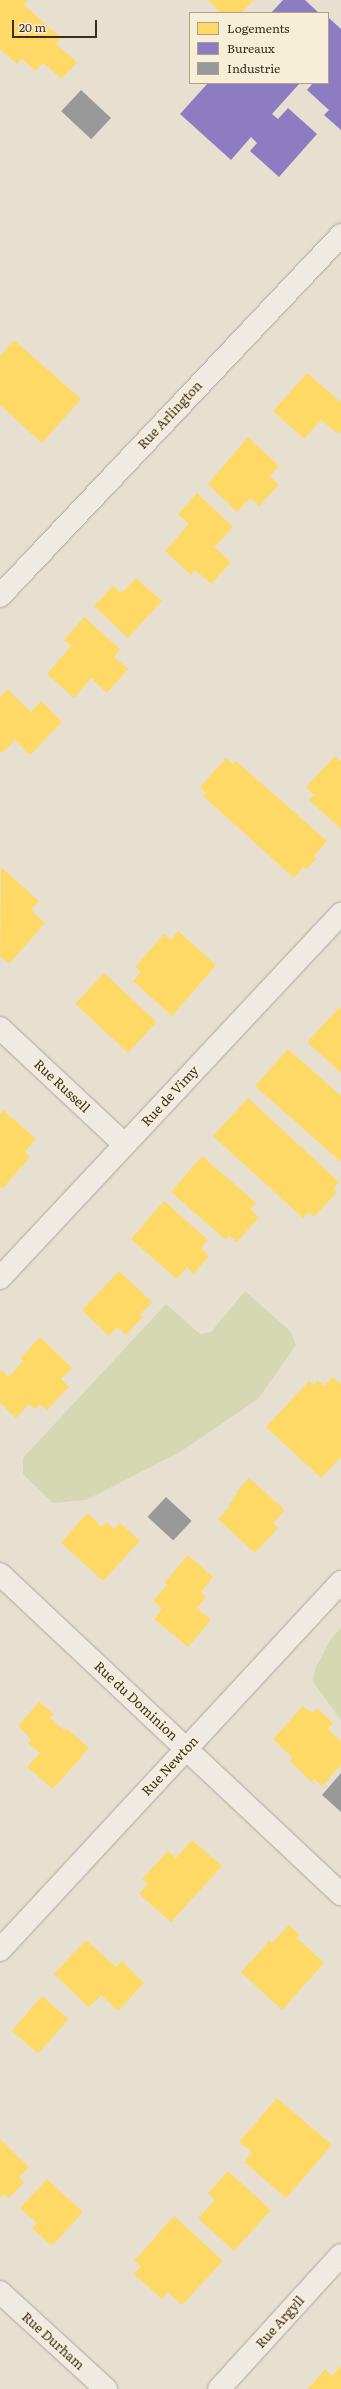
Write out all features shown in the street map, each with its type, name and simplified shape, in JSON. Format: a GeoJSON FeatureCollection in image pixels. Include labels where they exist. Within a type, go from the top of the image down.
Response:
{"type":"FeatureCollection","features":[{"type":"Feature","properties":{"kind":"street","name":"Rue Arlington"},"geometry":{"type":"LineString","coordinates":[[0,596],[341,235]]}},
{"type":"Feature","properties":{"kind":"street","name":"Rue de Vimy"},"geometry":{"type":"LineString","coordinates":[[0,1278],[341,914]]}},
{"type":"Feature","properties":{"kind":"street","name":"Rue Russell"},"geometry":{"type":"LineString","coordinates":[[0,1028],[124,1144]]}},
{"type":"Feature","properties":{"kind":"street","name":"Rue du Dominion"},"geometry":{"type":"LineString","coordinates":[[0,1574],[341,1894]]}},
{"type":"Feature","properties":{"kind":"street","name":"Rue Newton"},"geometry":{"type":"LineString","coordinates":[[0,1950],[341,1582]]}},
{"type":"Feature","properties":{"kind":"street","name":"Rue Argyll"},"geometry":{"type":"LineString","coordinates":[[219,2389],[341,2255]]}},
{"type":"Feature","properties":{"kind":"street","name":"Rue Durham"},"geometry":{"type":"LineString","coordinates":[[0,2292],[106,2389]]}},
{"type":"Feature","properties":{"kind":"green space"},"geometry":{"type":"Polygon","coordinates":[[[245,1291],[290,1331],[296,1345],[258,1399],[180,1452],[86,1500],[53,1503],[23,1474],[23,1458],[166,1304],[200,1334],[211,1332],[245,1291]]]}},
{"type":"Feature","properties":{"kind":"green space"},"geometry":{"type":"Polygon","coordinates":[[[341,1628],[341,1720],[313,1682],[315,1669],[330,1640],[341,1628]]]}},
{"type":"Feature","properties":{"kind":"building: Logements"},"geometry":{"type":"Polygon","coordinates":[[[0,0],[28,0],[24,5],[61,38],[56,44],[77,62],[62,79],[43,63],[35,71],[22,59],[17,64],[0,49],[0,0]]]}},
{"type":"Feature","properties":{"kind":"building: Logements"},"geometry":{"type":"Polygon","coordinates":[[[208,0],[254,0],[242,12],[220,12],[208,0]]]}},
{"type":"Feature","properties":{"kind":"building: Logements"},"geometry":{"type":"Polygon","coordinates":[[[14,340],[81,399],[42,443],[0,405],[0,356],[14,340]]]}},
{"type":"Feature","properties":{"kind":"building: Logements"},"geometry":{"type":"Polygon","coordinates":[[[307,373],[341,402],[341,431],[338,434],[321,420],[304,439],[273,411],[307,373]]]}},
{"type":"Feature","properties":{"kind":"building: Logements"},"geometry":{"type":"Polygon","coordinates":[[[248,437],[279,466],[270,476],[279,485],[259,506],[250,498],[237,512],[208,484],[248,437]]]}},
{"type":"Feature","properties":{"kind":"building: Logements"},"geometry":{"type":"Polygon","coordinates":[[[197,493],[233,527],[214,547],[231,562],[211,584],[195,570],[191,575],[165,551],[189,524],[178,514],[197,493]]]}},
{"type":"Feature","properties":{"kind":"building: Logements"},"geometry":{"type":"Polygon","coordinates":[[[136,578],[162,601],[128,638],[94,606],[113,586],[122,593],[136,578]]]}},
{"type":"Feature","properties":{"kind":"building: Logements"},"geometry":{"type":"Polygon","coordinates":[[[84,617],[120,649],[114,657],[128,669],[107,693],[91,678],[74,698],[47,674],[71,646],[64,640],[84,617]]]}},
{"type":"Feature","properties":{"kind":"building: Logements"},"geometry":{"type":"Polygon","coordinates":[[[7,689],[31,712],[41,701],[62,722],[30,755],[15,740],[2,753],[0,751],[0,697],[7,689]]]}},
{"type":"Feature","properties":{"kind":"building: Logements"},"geometry":{"type":"Polygon","coordinates":[[[335,756],[341,761],[341,829],[309,800],[314,795],[306,787],[335,756]]]}},
{"type":"Feature","properties":{"kind":"building: Logements"},"geometry":{"type":"Polygon","coordinates":[[[226,758],[233,764],[236,761],[327,841],[314,856],[317,858],[306,869],[303,867],[294,878],[203,796],[206,793],[200,787],[226,758]]]}},
{"type":"Feature","properties":{"kind":"building: Logements"},"geometry":{"type":"Polygon","coordinates":[[[1,867],[39,901],[31,910],[45,923],[9,964],[0,956],[1,867]]]}},
{"type":"Feature","properties":{"kind":"building: Logements"},"geometry":{"type":"Polygon","coordinates":[[[178,931],[216,965],[172,1016],[133,981],[141,972],[135,967],[164,934],[171,940],[178,931]]]}},
{"type":"Feature","properties":{"kind":"building: Logements"},"geometry":{"type":"Polygon","coordinates":[[[104,973],[157,1022],[128,1053],[75,1004],[104,973]]]}},
{"type":"Feature","properties":{"kind":"building: Logements"},"geometry":{"type":"Polygon","coordinates":[[[340,1007],[341,1009],[341,1073],[307,1042],[340,1007]]]}},
{"type":"Feature","properties":{"kind":"building: Logements"},"geometry":{"type":"Polygon","coordinates":[[[288,1049],[341,1096],[341,1162],[255,1086],[288,1049]]]}},
{"type":"Feature","properties":{"kind":"building: Logements"},"geometry":{"type":"Polygon","coordinates":[[[248,1098],[339,1182],[333,1189],[337,1192],[314,1217],[309,1212],[303,1218],[213,1136],[248,1098]]]}},
{"type":"Feature","properties":{"kind":"building: Logements"},"geometry":{"type":"Polygon","coordinates":[[[3,1110],[36,1139],[25,1152],[30,1157],[2,1189],[0,1187],[0,1114],[3,1110]]]}},
{"type":"Feature","properties":{"kind":"building: Logements"},"geometry":{"type":"Polygon","coordinates":[[[202,1156],[256,1203],[250,1209],[259,1217],[237,1242],[229,1235],[226,1240],[171,1192],[202,1156]]]}},
{"type":"Feature","properties":{"kind":"building: Logements"},"geometry":{"type":"Polygon","coordinates":[[[164,1201],[208,1240],[201,1248],[209,1256],[194,1274],[187,1267],[177,1279],[131,1239],[164,1201]]]}},
{"type":"Feature","properties":{"kind":"building: Logements"},"geometry":{"type":"Polygon","coordinates":[[[119,1271],[152,1302],[140,1314],[143,1317],[126,1335],[117,1327],[109,1336],[82,1310],[119,1271]]]}},
{"type":"Feature","properties":{"kind":"building: Logements"},"geometry":{"type":"Polygon","coordinates":[[[40,1337],[72,1368],[61,1379],[69,1387],[47,1410],[40,1404],[35,1409],[29,1404],[16,1418],[0,1403],[0,1372],[2,1370],[9,1377],[23,1361],[20,1359],[40,1337]]]}},
{"type":"Feature","properties":{"kind":"building: Logements"},"geometry":{"type":"Polygon","coordinates":[[[333,1377],[341,1384],[341,1457],[321,1478],[266,1427],[309,1381],[314,1385],[318,1380],[324,1386],[333,1377]]]}},
{"type":"Feature","properties":{"kind":"building: Logements"},"geometry":{"type":"Polygon","coordinates":[[[249,1478],[285,1510],[273,1523],[278,1528],[255,1553],[218,1519],[230,1506],[229,1504],[238,1493],[236,1492],[249,1478]]]}},
{"type":"Feature","properties":{"kind":"building: Logements"},"geometry":{"type":"Polygon","coordinates":[[[87,1513],[102,1527],[107,1522],[114,1529],[120,1523],[140,1541],[103,1581],[61,1543],[87,1513]]]}},
{"type":"Feature","properties":{"kind":"building: Logements"},"geometry":{"type":"Polygon","coordinates":[[[188,1555],[213,1577],[201,1592],[206,1597],[197,1608],[211,1620],[188,1647],[154,1619],[162,1609],[153,1601],[167,1585],[164,1583],[188,1555]]]}},
{"type":"Feature","properties":{"kind":"building: Logements"},"geometry":{"type":"Polygon","coordinates":[[[39,1702],[54,1714],[50,1718],[64,1730],[66,1728],[89,1748],[53,1789],[27,1767],[40,1753],[28,1743],[31,1739],[18,1726],[39,1702]]]}},
{"type":"Feature","properties":{"kind":"building: Logements"},"geometry":{"type":"Polygon","coordinates":[[[303,1706],[312,1713],[317,1708],[333,1723],[328,1729],[341,1741],[341,1765],[322,1786],[314,1779],[312,1782],[290,1761],[293,1758],[273,1739],[303,1706]]]}},
{"type":"Feature","properties":{"kind":"building: Logements"},"geometry":{"type":"Polygon","coordinates":[[[192,1840],[222,1866],[171,1922],[139,1894],[148,1884],[142,1879],[168,1851],[176,1858],[192,1840]]]}},
{"type":"Feature","properties":{"kind":"building: Logements"},"geometry":{"type":"Polygon","coordinates":[[[289,1925],[300,1935],[297,1938],[324,1963],[282,2010],[241,1972],[270,1940],[272,1943],[289,1925]]]}},
{"type":"Feature","properties":{"kind":"building: Logements"},"geometry":{"type":"Polygon","coordinates":[[[86,1940],[116,1967],[122,1961],[144,1983],[118,2011],[101,1995],[89,2007],[54,1974],[86,1940]]]}},
{"type":"Feature","properties":{"kind":"building: Logements"},"geometry":{"type":"Polygon","coordinates":[[[42,1996],[68,2019],[38,2054],[12,2031],[42,1996]]]}},
{"type":"Feature","properties":{"kind":"building: Logements"},"geometry":{"type":"Polygon","coordinates":[[[277,2098],[332,2145],[286,2198],[244,2162],[252,2152],[239,2142],[277,2098]]]}},
{"type":"Feature","properties":{"kind":"building: Logements"},"geometry":{"type":"Polygon","coordinates":[[[0,2139],[29,2167],[19,2177],[24,2182],[9,2198],[4,2194],[0,2198],[0,2139]]]}},
{"type":"Feature","properties":{"kind":"building: Logements"},"geometry":{"type":"Polygon","coordinates":[[[228,2171],[271,2210],[234,2251],[198,2218],[215,2200],[208,2193],[228,2171]]]}},
{"type":"Feature","properties":{"kind":"building: Logements"},"geometry":{"type":"Polygon","coordinates":[[[47,2179],[83,2212],[52,2246],[32,2228],[37,2223],[20,2208],[47,2179]]]}},
{"type":"Feature","properties":{"kind":"building: Logements"},"geometry":{"type":"Polygon","coordinates":[[[174,2216],[223,2261],[182,2305],[168,2292],[162,2299],[134,2274],[141,2266],[134,2261],[174,2216]]]}},
{"type":"Feature","properties":{"kind":"building: Logements"},"geometry":{"type":"Polygon","coordinates":[[[341,2366],[341,2389],[308,2389],[325,2369],[332,2376],[341,2366]]]}},
{"type":"Feature","properties":{"kind":"building: Bureaux"},"geometry":{"type":"Polygon","coordinates":[[[283,0],[305,0],[318,12],[272,12],[283,0]]]}},
{"type":"Feature","properties":{"kind":"building: Bureaux"},"geometry":{"type":"Polygon","coordinates":[[[329,18],[341,29],[341,130],[324,115],[329,110],[307,90],[312,84],[329,84],[329,18]]]}},
{"type":"Feature","properties":{"kind":"building: Bureaux"},"geometry":{"type":"Polygon","coordinates":[[[207,84],[299,84],[272,114],[278,119],[288,108],[317,134],[279,177],[250,151],[257,143],[251,137],[231,160],[180,114],[207,84]]]}},
{"type":"Feature","properties":{"kind":"building: Industrie"},"geometry":{"type":"Polygon","coordinates":[[[81,90],[111,118],[91,139],[61,111],[81,90]]]}},
{"type":"Feature","properties":{"kind":"building: Industrie"},"geometry":{"type":"Polygon","coordinates":[[[166,1497],[192,1521],[173,1541],[148,1517],[166,1497]]]}},
{"type":"Feature","properties":{"kind":"building: Industrie"},"geometry":{"type":"Polygon","coordinates":[[[341,1773],[341,1812],[322,1795],[341,1773]]]}}]}
